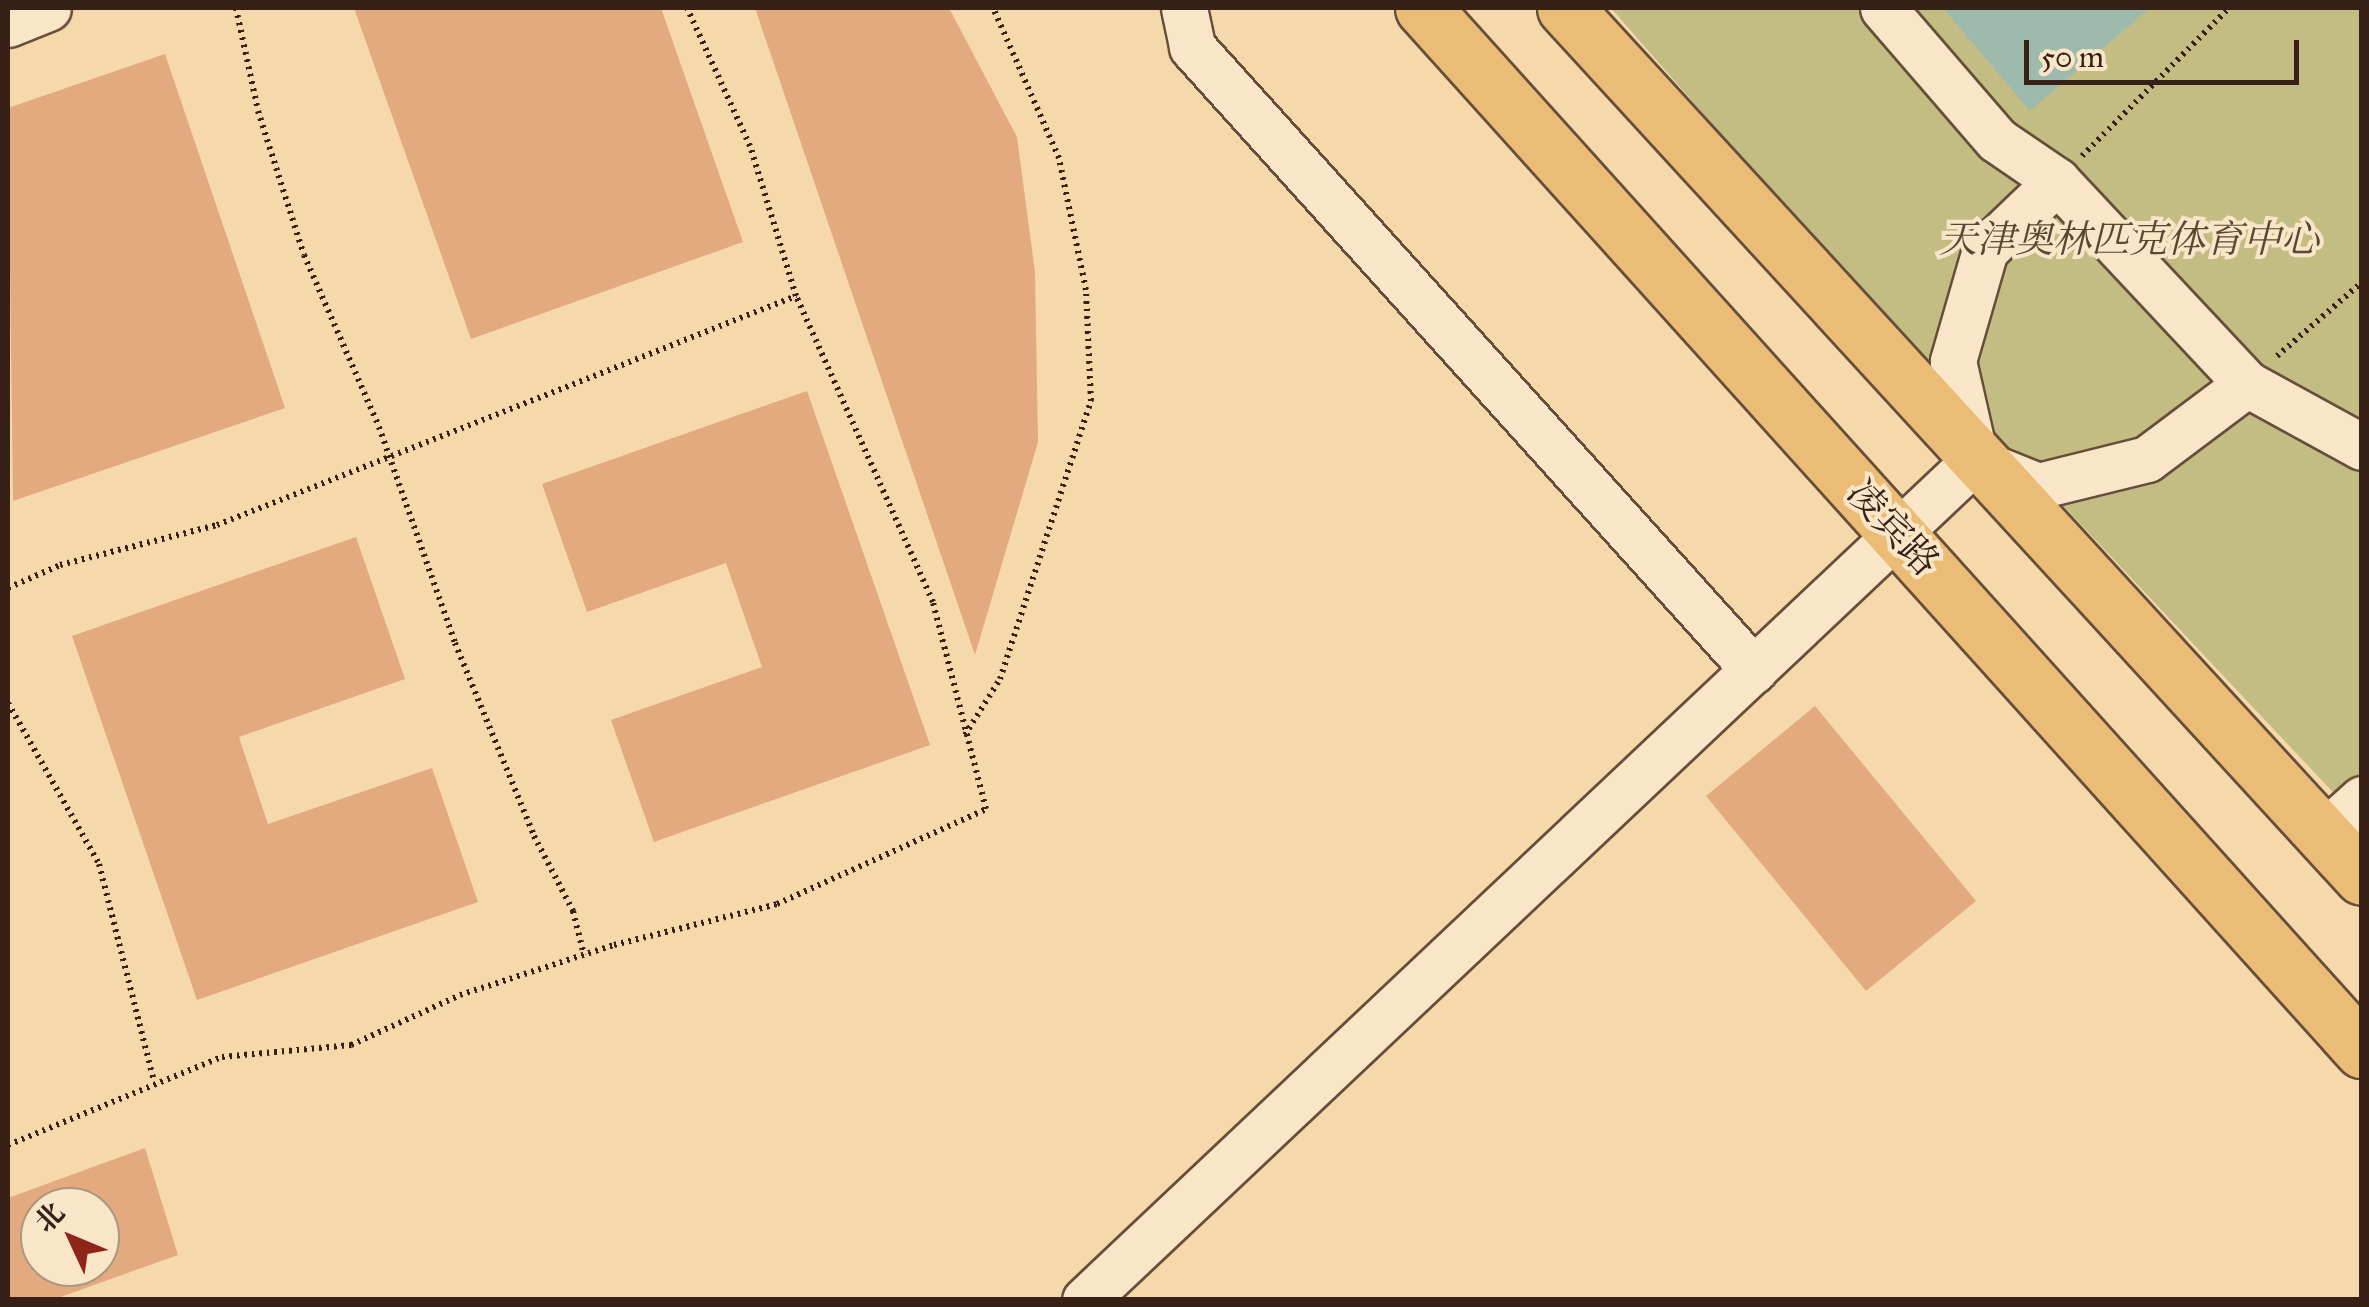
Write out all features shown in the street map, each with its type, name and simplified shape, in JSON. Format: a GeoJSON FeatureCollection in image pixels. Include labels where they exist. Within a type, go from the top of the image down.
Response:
{"type":"FeatureCollection","features":[{"type":"Feature","properties":{"kind":"main road","name":"凌宾路"},"geometry":{"type":"LineString","coordinates":[[1423,8],[2362,1050]]}},
{"type":"Feature","properties":{"kind":"main road"},"geometry":{"type":"LineString","coordinates":[[1565,8],[1976,460],[2342,817],[2362,877]]}},
{"type":"Feature","properties":{"kind":"street"},"geometry":{"type":"LineString","coordinates":[[8,24],[48,8]]}},
{"type":"Feature","properties":{"kind":"street"},"geometry":{"type":"LineString","coordinates":[[1184,8],[1192,47],[1754,670]]}},
{"type":"Feature","properties":{"kind":"street"},"geometry":{"type":"LineString","coordinates":[[1883,8],[1996,140],[2057,181],[2246,384],[2362,447]]}},
{"type":"Feature","properties":{"kind":"street"},"geometry":{"type":"LineString","coordinates":[[1976,460],[1953,361],[1985,250],[2057,181]]}},
{"type":"Feature","properties":{"kind":"street"},"geometry":{"type":"LineString","coordinates":[[1976,460],[2038,486],[2147,458],[2246,384]]}},
{"type":"Feature","properties":{"kind":"street"},"geometry":{"type":"LineString","coordinates":[[1085,1300],[1976,460]]}},
{"type":"Feature","properties":{"kind":"path"},"geometry":{"type":"LineString","coordinates":[[236,8],[258,111],[304,255],[390,459],[455,643],[534,836],[573,912],[584,955]]}},
{"type":"Feature","properties":{"kind":"path"},"geometry":{"type":"LineString","coordinates":[[8,1144],[222,1057],[351,1045],[460,995],[584,955],[777,904],[986,809],[964,737],[933,602],[796,296],[750,146],[687,8]]}},
{"type":"Feature","properties":{"kind":"path"},"geometry":{"type":"LineString","coordinates":[[964,737],[1000,680],[1091,400],[1086,290],[1059,158],[993,8]]}},
{"type":"Feature","properties":{"kind":"path"},"geometry":{"type":"LineString","coordinates":[[2057,181],[2230,8]]}},
{"type":"Feature","properties":{"kind":"path"},"geometry":{"type":"LineString","coordinates":[[2246,384],[2362,282]]}},
{"type":"Feature","properties":{"kind":"path"},"geometry":{"type":"LineString","coordinates":[[8,588],[60,566],[217,524],[796,296]]}},
{"type":"Feature","properties":{"kind":"path"},"geometry":{"type":"LineString","coordinates":[[8,702],[99,864],[154,1082]]}},
{"type":"Feature","properties":{"kind":"green space","name":"天津奥林匹克体育中心"},"geometry":{"type":"Polygon","coordinates":[[[1611,8],[2361,8],[2361,822],[1813,240],[1611,8]]]}},
{"type":"Feature","properties":{"kind":"shaded area"},"geometry":{"type":"Polygon","coordinates":[[[1943,8],[2150,8],[2030,111],[1943,8]]]}},
{"type":"Feature","properties":{"kind":"building"},"geometry":{"type":"Polygon","coordinates":[[[354,8],[661,8],[743,242],[471,339],[354,8]]]}},
{"type":"Feature","properties":{"kind":"building"},"geometry":{"type":"Polygon","coordinates":[[[755,8],[949,8],[1017,137],[1035,272],[1038,442],[975,655],[755,8]]]}},
{"type":"Feature","properties":{"kind":"building"},"geometry":{"type":"Polygon","coordinates":[[[165,54],[285,408],[13,501],[8,108],[165,54]]]}},
{"type":"Feature","properties":{"kind":"building"},"geometry":{"type":"Polygon","coordinates":[[[807,391],[930,745],[654,842],[611,720],[762,667],[726,563],[587,612],[542,484],[807,391]]]}},
{"type":"Feature","properties":{"kind":"building"},"geometry":{"type":"Polygon","coordinates":[[[356,537],[405,679],[239,737],[268,824],[432,768],[478,902],[197,1000],[72,636],[356,537]]]}},
{"type":"Feature","properties":{"kind":"building"},"geometry":{"type":"Polygon","coordinates":[[[1815,706],[1976,901],[1866,991],[1706,796],[1815,706]]]}},
{"type":"Feature","properties":{"kind":"building"},"geometry":{"type":"Polygon","coordinates":[[[145,1148],[178,1255],[120,1276],[120,1187],[38,1187],[145,1148]]]}},
{"type":"Feature","properties":{"kind":"building"},"geometry":{"type":"Polygon","coordinates":[[[20,1194],[20,1287],[88,1287],[52,1300],[8,1300],[8,1198],[20,1194]]]}}]}
